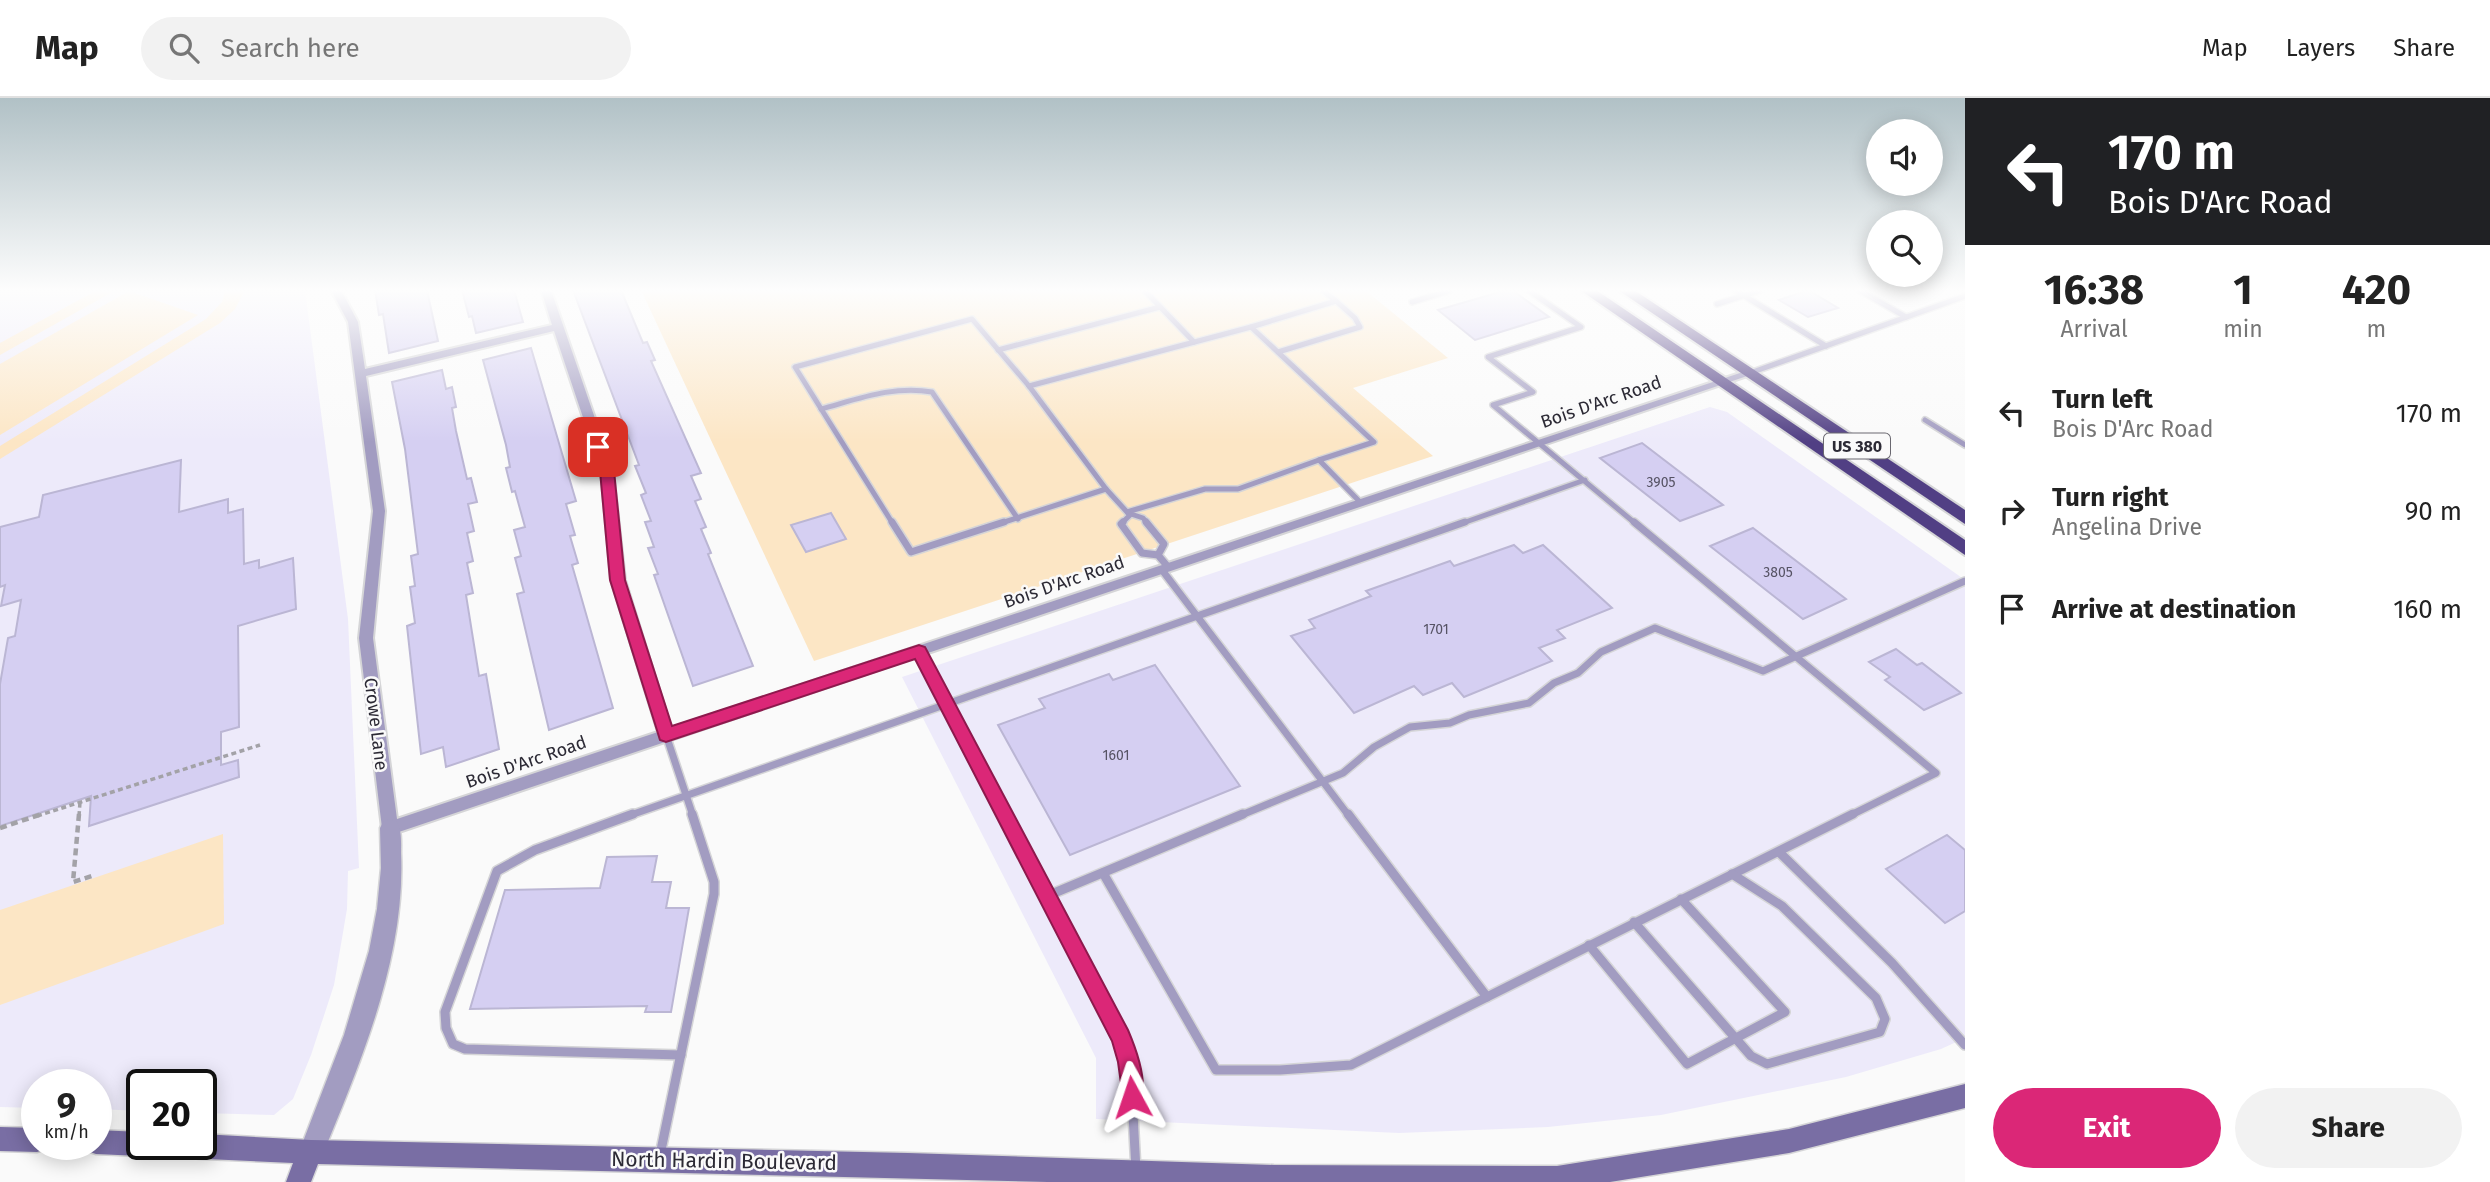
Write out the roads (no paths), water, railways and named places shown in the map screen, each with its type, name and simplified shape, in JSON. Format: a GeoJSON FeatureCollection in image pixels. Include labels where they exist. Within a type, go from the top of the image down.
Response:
{"type":"FeatureCollection","features":[{"type":"Feature","properties":{"kind":"highway","name":"US 380"},"geometry":{"type":"LineString","coordinates":[[1661,341],[1965,550]]}},
{"type":"Feature","properties":{"kind":"highway"},"geometry":{"type":"LineString","coordinates":[[1680,341],[1712,362],[1750,373]]}},
{"type":"Feature","properties":{"kind":"highway","name":"US 380"},"geometry":{"type":"LineString","coordinates":[[1701,341],[1965,518]]}},
{"type":"Feature","properties":{"kind":"main road","name":"North Hardin Boulevard"},"geometry":{"type":"LineString","coordinates":[[217,1147],[311,1152],[659,1159],[1136,1177],[1557,1178],[1789,1141],[1965,1096]]}},
{"type":"Feature","properties":{"kind":"main road"},"geometry":{"type":"LineString","coordinates":[[0,1139],[21,1140]]}},
{"type":"Feature","properties":{"kind":"main road"},"geometry":{"type":"LineString","coordinates":[[298,1182],[311,1152]]}},
{"type":"Feature","properties":{"kind":"street","name":"Crowe Lane"},"geometry":{"type":"LineString","coordinates":[[311,1152],[364,1014],[391,873],[390,828],[366,638],[379,511],[356,341]]}},
{"type":"Feature","properties":{"kind":"street"},"geometry":{"type":"LineString","coordinates":[[360,374],[499,341]]}},
{"type":"Feature","properties":{"kind":"street"},"geometry":{"type":"LineString","coordinates":[[561,341],[607,471],[618,580],[666,735]]}},
{"type":"Feature","properties":{"kind":"street","name":"Bois D'Arc Road"},"geometry":{"type":"LineString","coordinates":[[390,828],[1750,373]]}},
{"type":"Feature","properties":{"kind":"lane"},"geometry":{"type":"LineString","coordinates":[[892,341],[795,367],[911,552],[1106,489]]}},
{"type":"Feature","properties":{"kind":"lane"},"geometry":{"type":"LineString","coordinates":[[990,341],[1029,386],[1106,489],[1128,514],[1143,518],[1164,544],[1158,555]]}},
{"type":"Feature","properties":{"kind":"lane"},"geometry":{"type":"LineString","coordinates":[[998,350],[1033,341]]}},
{"type":"Feature","properties":{"kind":"lane"},"geometry":{"type":"LineString","coordinates":[[1029,386],[1199,341]]}},
{"type":"Feature","properties":{"kind":"lane"},"geometry":{"type":"LineString","coordinates":[[1158,555],[1142,553],[1121,524],[1128,514],[1205,489],[1238,489],[1374,442],[1266,341]]}},
{"type":"Feature","properties":{"kind":"lane"},"geometry":{"type":"LineString","coordinates":[[1278,352],[1315,341]]}},
{"type":"Feature","properties":{"kind":"lane"},"geometry":{"type":"LineString","coordinates":[[1103,873],[1216,1070],[1280,1070],[1351,1065],[1936,772],[1493,405],[1533,392],[1488,357],[1539,341]]}},
{"type":"Feature","properties":{"kind":"lane"},"geometry":{"type":"LineString","coordinates":[[1817,341],[1826,346]]}},
{"type":"Feature","properties":{"kind":"lane"},"geometry":{"type":"LineString","coordinates":[[1750,373],[1841,341]]}},
{"type":"Feature","properties":{"kind":"lane"},"geometry":{"type":"LineString","coordinates":[[821,409],[903,389],[919,388],[932,392],[1018,519]]}},
{"type":"Feature","properties":{"kind":"lane"},"geometry":{"type":"LineString","coordinates":[[1925,420],[1965,445]]}},
{"type":"Feature","properties":{"kind":"lane"},"geometry":{"type":"LineString","coordinates":[[1319,460],[1361,503]]}},
{"type":"Feature","properties":{"kind":"lane"},"geometry":{"type":"LineString","coordinates":[[681,1055],[465,1049],[453,1044],[446,1028],[445,1012],[497,872],[535,849],[1585,480]]}},
{"type":"Feature","properties":{"kind":"lane"},"geometry":{"type":"LineString","coordinates":[[1158,555],[1197,617],[1487,997]]}},
{"type":"Feature","properties":{"kind":"lane"},"geometry":{"type":"LineString","coordinates":[[1046,896],[1343,773],[1374,747],[1410,727],[1450,723],[1478,713],[1529,704],[1554,683],[1578,673],[1601,652],[1656,628],[1763,671],[1965,581]]}},
{"type":"Feature","properties":{"kind":"lane"},"geometry":{"type":"LineString","coordinates":[[919,651],[1125,1049],[1131,1077],[1136,1177]]}},
{"type":"Feature","properties":{"kind":"lane"},"geometry":{"type":"LineString","coordinates":[[659,1159],[714,894],[714,882],[666,735]]}},
{"type":"Feature","properties":{"kind":"lane"},"geometry":{"type":"LineString","coordinates":[[1779,852],[1892,963],[1965,1045]]}},
{"type":"Feature","properties":{"kind":"lane"},"geometry":{"type":"LineString","coordinates":[[1634,922],[1751,1056],[1767,1064],[1880,1032],[1885,1019],[1876,998],[1782,906],[1732,874]]}},
{"type":"Feature","properties":{"kind":"lane"},"geometry":{"type":"LineString","coordinates":[[1589,945],[1687,1064],[1785,1012],[1681,899]]}}]}
